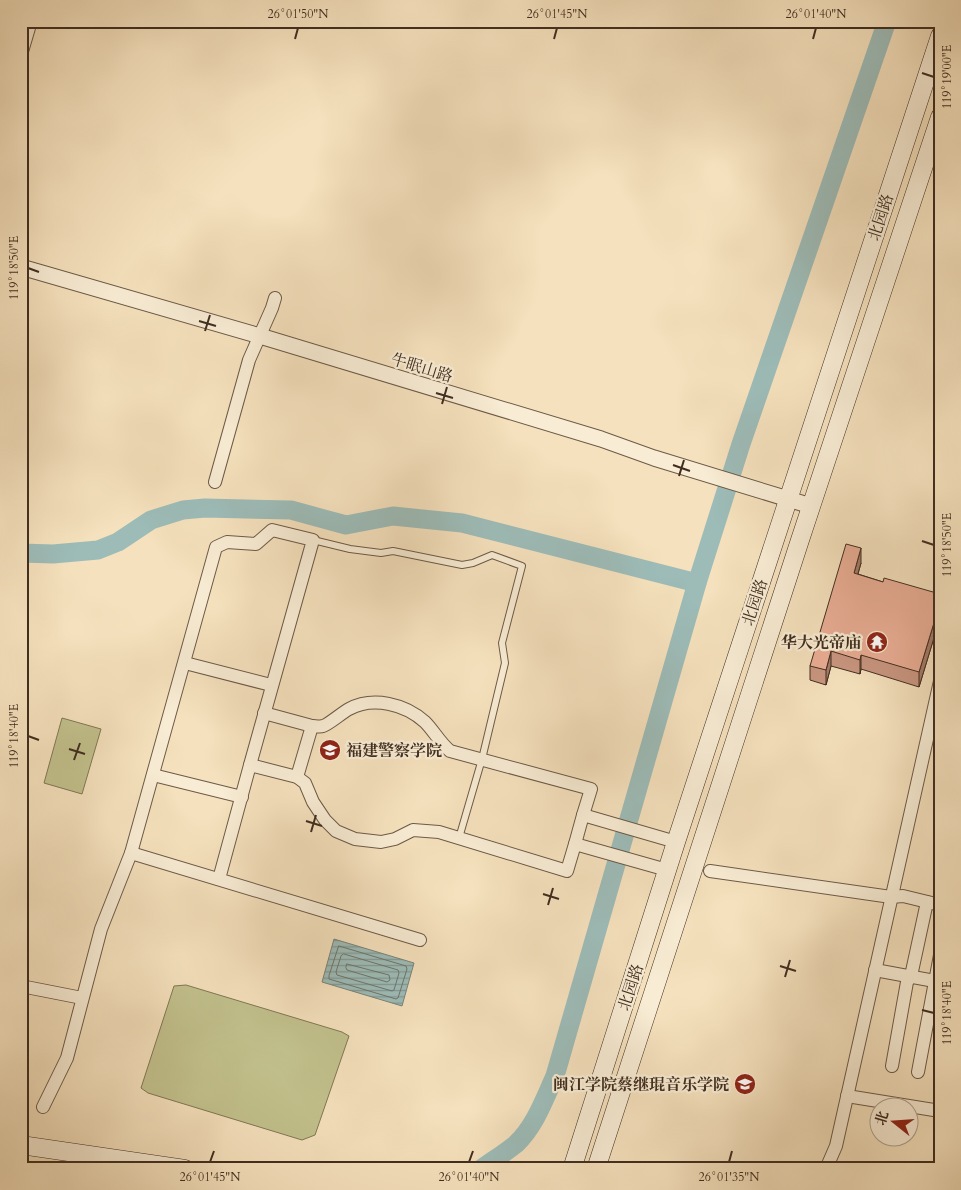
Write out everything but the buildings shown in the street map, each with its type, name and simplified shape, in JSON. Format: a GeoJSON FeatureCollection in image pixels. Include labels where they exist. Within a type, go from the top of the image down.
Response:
{"type":"FeatureCollection","features":[{"type":"Feature","properties":{"kind":"main road","name":"北园路"},"geometry":{"type":"LineString","coordinates":[[572,1169],[668,840],[771,552],[940,36]]}},
{"type":"Feature","properties":{"kind":"main road","name":"北园路"},"geometry":{"type":"LineString","coordinates":[[596,1169],[811,506],[940,117]]}},
{"type":"Feature","properties":{"kind":"main road"},"geometry":{"type":"LineString","coordinates":[[807,442],[830,450]]}},
{"type":"Feature","properties":{"kind":"main road"},"geometry":{"type":"LineString","coordinates":[[771,552],[794,559]]}},
{"type":"Feature","properties":{"kind":"main road"},"geometry":{"type":"LineString","coordinates":[[21,1145],[185,1169]]}},
{"type":"Feature","properties":{"kind":"main road"},"geometry":{"type":"LineString","coordinates":[[21,1157],[107,1169]]}},
{"type":"Feature","properties":{"kind":"street"},"geometry":{"type":"LineString","coordinates":[[21,55],[31,21]]}},
{"type":"Feature","properties":{"kind":"street","name":"牛眠山路"},"geometry":{"type":"LineString","coordinates":[[21,267],[260,336],[601,439],[654,458],[811,506]]}},
{"type":"Feature","properties":{"kind":"street"},"geometry":{"type":"LineString","coordinates":[[215,482],[249,360],[275,298]]}},
{"type":"Feature","properties":{"kind":"street"},"geometry":{"type":"LineString","coordinates":[[44,1107],[67,1058],[102,929],[131,853],[216,547],[227,542],[256,544],[272,530],[313,540],[219,879]]}},
{"type":"Feature","properties":{"kind":"street"},"geometry":{"type":"LineString","coordinates":[[185,663],[272,685]]}},
{"type":"Feature","properties":{"kind":"street"},"geometry":{"type":"LineString","coordinates":[[826,1169],[836,1146],[940,681]]}},
{"type":"Feature","properties":{"kind":"street"},"geometry":{"type":"LineString","coordinates":[[250,765],[297,777],[305,783],[313,802],[331,826],[336,831],[355,839],[381,842],[395,839],[413,830],[439,832],[566,871],[592,789],[450,751],[424,721],[403,709],[387,703],[358,705],[324,726],[312,726],[264,713]]}},
{"type":"Feature","properties":{"kind":"street"},"geometry":{"type":"LineString","coordinates":[[297,777],[312,726]]}},
{"type":"Feature","properties":{"kind":"street"},"geometry":{"type":"LineString","coordinates":[[153,775],[242,797]]}},
{"type":"Feature","properties":{"kind":"street"},"geometry":{"type":"LineString","coordinates":[[583,815],[668,840]]}},
{"type":"Feature","properties":{"kind":"street"},"geometry":{"type":"LineString","coordinates":[[575,844],[660,868]]}},
{"type":"Feature","properties":{"kind":"street"},"geometry":{"type":"LineString","coordinates":[[131,853],[420,940]]}},
{"type":"Feature","properties":{"kind":"street"},"geometry":{"type":"LineString","coordinates":[[710,871],[891,897],[903,896],[940,905]]}},
{"type":"Feature","properties":{"kind":"street"},"geometry":{"type":"LineString","coordinates":[[892,1066],[907,982],[911,976],[927,902]]}},
{"type":"Feature","properties":{"kind":"street"},"geometry":{"type":"LineString","coordinates":[[918,1072],[937,982],[940,955]]}},
{"type":"Feature","properties":{"kind":"street"},"geometry":{"type":"LineString","coordinates":[[875,970],[937,982]]}},
{"type":"Feature","properties":{"kind":"street"},"geometry":{"type":"LineString","coordinates":[[21,986],[82,998]]}},
{"type":"Feature","properties":{"kind":"street"},"geometry":{"type":"LineString","coordinates":[[847,1096],[940,1111]]}},
{"type":"Feature","properties":{"kind":"lane"},"geometry":{"type":"LineString","coordinates":[[313,540],[350,549],[382,553],[393,551],[462,565],[492,556],[522,566],[502,643],[505,663],[482,759],[459,838]]}},
{"type":"Feature","properties":{"kind":"shaded area"},"geometry":{"type":"Polygon","coordinates":[[[62,718],[101,729],[82,794],[44,783],[62,718]]]}},
{"type":"Feature","properties":{"kind":"shaded area"},"geometry":{"type":"Polygon","coordinates":[[[186,985],[342,1032],[349,1036],[315,1135],[302,1140],[148,1093],[141,1088],[174,986],[186,985]]]}},
{"type":"Feature","properties":{"kind":"water"},"geometry":{"type":"Polygon","coordinates":[[[334,939],[414,963],[402,1006],[322,982],[334,939]]]}},
{"type":"Feature","properties":{"kind":"waterway"},"geometry":{"type":"LineString","coordinates":[[481,1169],[523,1137],[538,1112],[555,1076],[697,583],[741,444],[887,21]]}},
{"type":"Feature","properties":{"kind":"waterway"},"geometry":{"type":"LineString","coordinates":[[21,553],[53,554],[98,550],[118,542],[151,520],[183,510],[205,508],[291,510],[346,525],[393,516],[462,523],[697,583]]}},
{"type":"Feature","properties":{"kind":"place","name":"华大光帝庙"},"geometry":{"type":"Point","coordinates":[877,642]}},
{"type":"Feature","properties":{"kind":"place","name":"福建警察学院"},"geometry":{"type":"Point","coordinates":[330,750]}},
{"type":"Feature","properties":{"kind":"place","name":"闽江学院蔡继琨音乐学院"},"geometry":{"type":"Point","coordinates":[745,1084]}}]}
